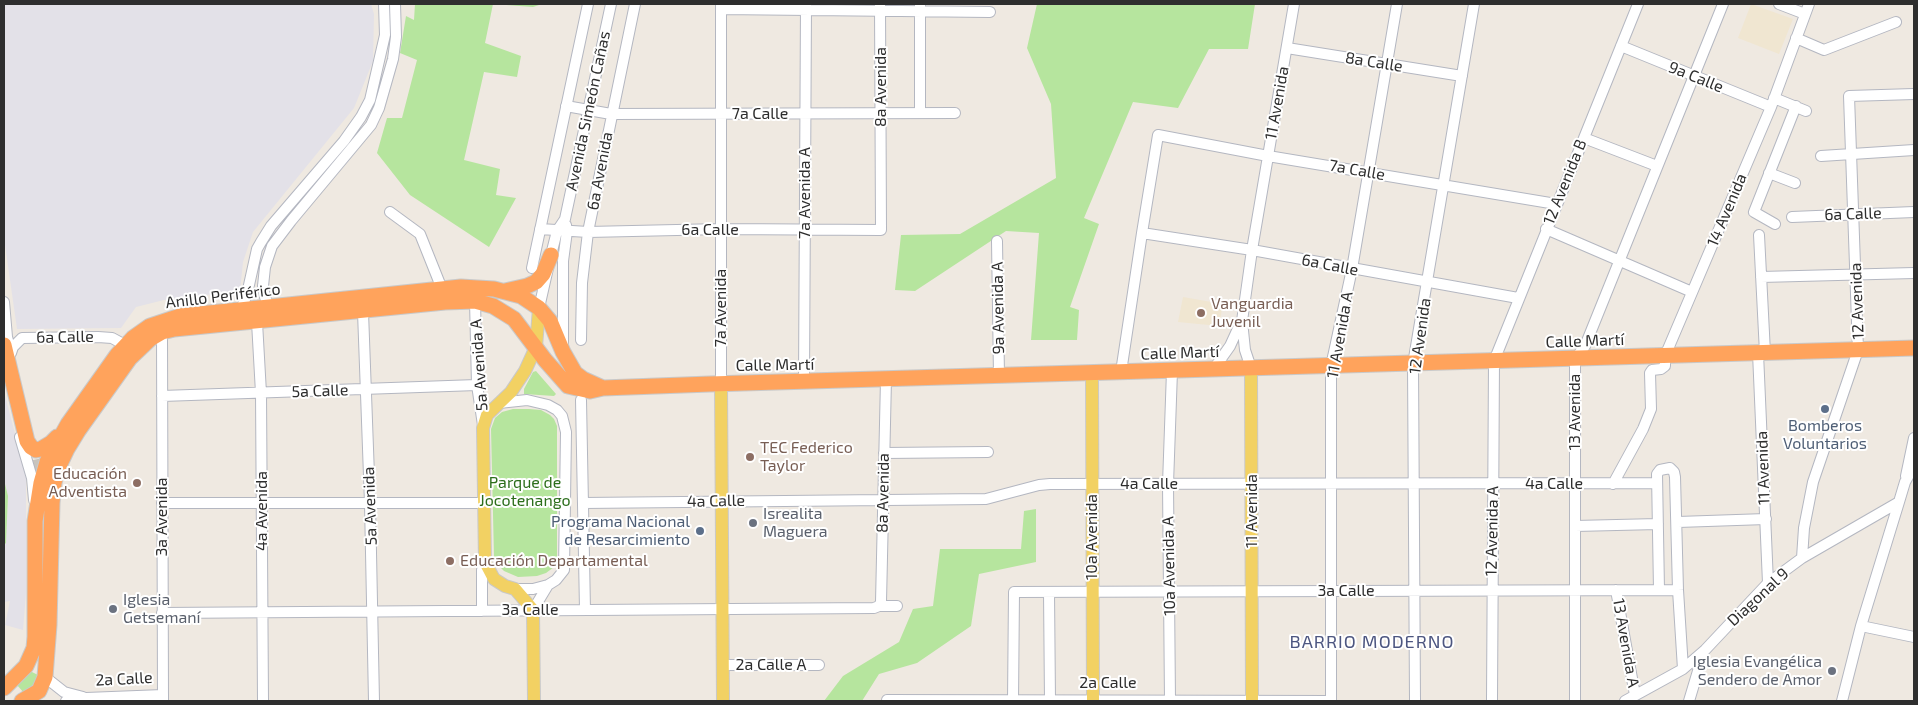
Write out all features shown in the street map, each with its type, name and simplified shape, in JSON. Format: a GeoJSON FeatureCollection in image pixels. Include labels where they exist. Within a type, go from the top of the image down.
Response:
{"type":"FeatureCollection","features":[{"type":"Feature","properties":{"kind":"highway"},"geometry":{"type":"LineString","coordinates":[[503,291],[534,283],[542,276],[540,263]]}},
{"type":"Feature","properties":{"kind":"highway","name":"Anillo Periférico"},"geometry":{"type":"LineString","coordinates":[[7,685],[30,658],[35,637],[35,521],[44,472],[54,448],[86,397],[125,345],[150,326],[168,319],[241,310],[469,287],[503,291],[526,298],[539,308],[550,321],[561,346]]}},
{"type":"Feature","properties":{"kind":"highway","name":"Anillo Periférico"},"geometry":{"type":"LineString","coordinates":[[45,677],[52,503],[58,468],[78,431],[130,358],[145,343],[162,332],[182,328],[363,312],[445,302],[475,301],[493,306],[508,314],[521,326],[540,353]]}},
{"type":"Feature","properties":{"kind":"highway"},"geometry":{"type":"LineString","coordinates":[[540,353],[552,363],[562,357],[561,346]]}},
{"type":"Feature","properties":{"kind":"highway","name":"Calle Martí"},"geometry":{"type":"LineString","coordinates":[[561,346],[575,373],[602,388]]}},
{"type":"Feature","properties":{"kind":"highway","name":"Calle Martí"},"geometry":{"type":"LineString","coordinates":[[540,353],[568,386],[572,389],[590,391],[602,388],[721,384],[1914,348]]}},
{"type":"Feature","properties":{"kind":"highway"},"geometry":{"type":"LineString","coordinates":[[9,353],[24,434],[31,447],[36,450],[46,447],[68,424]]}},
{"type":"Feature","properties":{"kind":"highway"},"geometry":{"type":"LineString","coordinates":[[7,685],[24,701],[39,691],[45,677]]}},
{"type":"Feature","properties":{"kind":"main road"},"geometry":{"type":"LineString","coordinates":[[539,308],[540,353]]}},
{"type":"Feature","properties":{"kind":"main road"},"geometry":{"type":"LineString","coordinates":[[534,701],[534,610],[515,589],[504,586],[494,578],[488,569],[485,558],[484,428],[488,415],[522,378],[549,340],[561,346]]}},
{"type":"Feature","properties":{"kind":"main road","name":"11 Avenida"},"geometry":{"type":"LineString","coordinates":[[1251,368],[1252,701]]}},
{"type":"Feature","properties":{"kind":"main road","name":"10a Avenida"},"geometry":{"type":"LineString","coordinates":[[1092,373],[1093,701]]}},
{"type":"Feature","properties":{"kind":"main road","name":"7a Avenida"},"geometry":{"type":"LineString","coordinates":[[721,384],[723,701]]}},
{"type":"Feature","properties":{"kind":"street"},"geometry":{"type":"LineString","coordinates":[[241,310],[248,294],[257,249],[261,242],[271,226],[344,141],[361,117],[370,100],[385,35],[384,4]]}},
{"type":"Feature","properties":{"kind":"street"},"geometry":{"type":"LineString","coordinates":[[269,307],[263,286],[265,267],[272,246],[290,221],[371,125],[385,90],[393,59],[396,37],[395,4]]}},
{"type":"Feature","properties":{"kind":"street"},"geometry":{"type":"LineString","coordinates":[[539,308],[540,229],[588,4]]}},
{"type":"Feature","properties":{"kind":"street","name":"Avenida Simeón Cañas"},"geometry":{"type":"LineString","coordinates":[[561,346],[562,231],[611,4]]}},
{"type":"Feature","properties":{"kind":"street","name":"6a Avenida"},"geometry":{"type":"LineString","coordinates":[[581,340],[582,283],[588,232],[635,4]]}},
{"type":"Feature","properties":{"kind":"street","name":"11 Avenida"},"geometry":{"type":"LineString","coordinates":[[1251,368],[1244,350],[1242,321],[1252,250],[1294,4]]}},
{"type":"Feature","properties":{"kind":"street","name":"11 Avenida A"},"geometry":{"type":"LineString","coordinates":[[1330,701],[1331,366],[1352,269],[1397,4]]}},
{"type":"Feature","properties":{"kind":"street","name":"12 Avenida"},"geometry":{"type":"LineString","coordinates":[[1415,701],[1413,364],[1474,4]]}},
{"type":"Feature","properties":{"kind":"street","name":"12 Avenida B"},"geometry":{"type":"LineString","coordinates":[[1494,361],[1638,4]]}},
{"type":"Feature","properties":{"kind":"street","name":"13 Avenida"},"geometry":{"type":"LineString","coordinates":[[1575,701],[1575,359],[1585,346],[1723,4]]}},
{"type":"Feature","properties":{"kind":"street"},"geometry":{"type":"LineString","coordinates":[[1779,4],[1805,14]]}},
{"type":"Feature","properties":{"kind":"street","name":"14 Avenida"},"geometry":{"type":"LineString","coordinates":[[1613,484],[1643,429],[1651,409],[1650,374],[1652,370],[1661,369],[1665,366],[1665,356],[1772,103],[1809,4]]}},
{"type":"Feature","properties":{"kind":"street"},"geometry":{"type":"LineString","coordinates":[[721,6],[920,7],[990,12]]}},
{"type":"Feature","properties":{"kind":"street","name":"7a Avenida"},"geometry":{"type":"LineString","coordinates":[[721,6],[721,384]]}},
{"type":"Feature","properties":{"kind":"street","name":"7a Avenida A"},"geometry":{"type":"LineString","coordinates":[[804,382],[806,7]]}},
{"type":"Feature","properties":{"kind":"street","name":"8a Avenida"},"geometry":{"type":"LineString","coordinates":[[881,7],[881,230]]}},
{"type":"Feature","properties":{"kind":"street"},"geometry":{"type":"LineString","coordinates":[[920,7],[920,113]]}},
{"type":"Feature","properties":{"kind":"street"},"geometry":{"type":"LineString","coordinates":[[1796,38],[1824,50],[1896,22]]}},
{"type":"Feature","properties":{"kind":"street","name":"9a Calle"},"geometry":{"type":"LineString","coordinates":[[1621,46],[1694,76],[1772,103],[1796,106],[1806,111]]}},
{"type":"Feature","properties":{"kind":"street","name":"8a Calle"},"geometry":{"type":"LineString","coordinates":[[1287,48],[1462,76]]}},
{"type":"Feature","properties":{"kind":"street","name":"12 Avenida"},"geometry":{"type":"LineString","coordinates":[[1802,558],[1804,528],[1813,482],[1858,350],[1848,96],[1914,94]]}},
{"type":"Feature","properties":{"kind":"street","name":"7a Calle"},"geometry":{"type":"LineString","coordinates":[[566,106],[611,114],[955,113]]}},
{"type":"Feature","properties":{"kind":"street"},"geometry":{"type":"LineString","coordinates":[[1775,224],[1754,212],[1796,106]]}},
{"type":"Feature","properties":{"kind":"street"},"geometry":{"type":"LineString","coordinates":[[361,117],[371,125]]}},
{"type":"Feature","properties":{"kind":"street","name":"7a Calle"},"geometry":{"type":"LineString","coordinates":[[1142,233],[1158,135],[1268,156],[1556,204]]}},
{"type":"Feature","properties":{"kind":"street"},"geometry":{"type":"LineString","coordinates":[[1584,138],[1657,166]]}},
{"type":"Feature","properties":{"kind":"street"},"geometry":{"type":"LineString","coordinates":[[1821,156],[1914,150]]}},
{"type":"Feature","properties":{"kind":"street"},"geometry":{"type":"LineString","coordinates":[[1769,173],[1795,183]]}},
{"type":"Feature","properties":{"kind":"street"},"geometry":{"type":"LineString","coordinates":[[390,212],[420,234],[442,289]]}},
{"type":"Feature","properties":{"kind":"street","name":"6a Calle"},"geometry":{"type":"LineString","coordinates":[[1792,217],[1914,212]]}},
{"type":"Feature","properties":{"kind":"street","name":"6a Calle"},"geometry":{"type":"LineString","coordinates":[[540,229],[588,232],[721,229],[881,230]]}},
{"type":"Feature","properties":{"kind":"street"},"geometry":{"type":"LineString","coordinates":[[1546,229],[1692,292]]}},
{"type":"Feature","properties":{"kind":"street"},"geometry":{"type":"LineString","coordinates":[[540,263],[562,231]]}},
{"type":"Feature","properties":{"kind":"street"},"geometry":{"type":"LineString","coordinates":[[1121,372],[1142,233]]}},
{"type":"Feature","properties":{"kind":"street","name":"6a Calle"},"geometry":{"type":"LineString","coordinates":[[1142,233],[1252,250],[1518,298]]}},
{"type":"Feature","properties":{"kind":"street","name":"11 Avenida"},"geometry":{"type":"LineString","coordinates":[[1759,235],[1768,583]]}},
{"type":"Feature","properties":{"kind":"street","name":"9a Avenida A"},"geometry":{"type":"LineString","coordinates":[[997,241],[999,376]]}},
{"type":"Feature","properties":{"kind":"street"},"geometry":{"type":"LineString","coordinates":[[1761,277],[1914,273]]}},
{"type":"Feature","properties":{"kind":"street","name":"5a Avenida A"},"geometry":{"type":"LineString","coordinates":[[475,301],[477,385],[484,428]]}},
{"type":"Feature","properties":{"kind":"street"},"geometry":{"type":"LineString","coordinates":[[4,302],[9,353]]}},
{"type":"Feature","properties":{"kind":"street","name":"5a Avenida"},"geometry":{"type":"LineString","coordinates":[[363,312],[370,503],[374,701]]}},
{"type":"Feature","properties":{"kind":"street","name":"11 Avenida"},"geometry":{"type":"LineString","coordinates":[[1213,370],[1225,354],[1242,321]]}},
{"type":"Feature","properties":{"kind":"street","name":"4a Avenida"},"geometry":{"type":"LineString","coordinates":[[257,322],[261,393],[264,701]]}},
{"type":"Feature","properties":{"kind":"street","name":"3a Avenida"},"geometry":{"type":"LineString","coordinates":[[162,332],[162,698]]}},
{"type":"Feature","properties":{"kind":"street","name":"6a Calle"},"geometry":{"type":"LineString","coordinates":[[9,353],[22,338],[98,337],[112,338],[125,345]]}},
{"type":"Feature","properties":{"kind":"street","name":"12 Avenida A"},"geometry":{"type":"LineString","coordinates":[[1492,701],[1494,361]]}},
{"type":"Feature","properties":{"kind":"street"},"geometry":{"type":"LineString","coordinates":[[4,370],[19,436],[32,478],[35,521]]}},
{"type":"Feature","properties":{"kind":"street","name":"10a Avenida A"},"geometry":{"type":"LineString","coordinates":[[1170,701],[1168,484],[1172,371]]}},
{"type":"Feature","properties":{"kind":"street","name":"8a Avenida"},"geometry":{"type":"LineString","coordinates":[[879,606],[881,602],[886,379]]}},
{"type":"Feature","properties":{"kind":"street","name":"5a Calle"},"geometry":{"type":"LineString","coordinates":[[162,396],[477,385]]}},
{"type":"Feature","properties":{"kind":"street"},"geometry":{"type":"LineString","coordinates":[[500,403],[527,400],[548,404],[562,416],[566,432],[565,562],[562,573],[548,585],[534,610]]}},
{"type":"Feature","properties":{"kind":"street"},"geometry":{"type":"LineString","coordinates":[[581,400],[585,610]]}},
{"type":"Feature","properties":{"kind":"street"},"geometry":{"type":"LineString","coordinates":[[566,432],[582,448]]}},
{"type":"Feature","properties":{"kind":"street"},"geometry":{"type":"LineString","coordinates":[[1910,482],[1907,468],[1914,438]]}},
{"type":"Feature","properties":{"kind":"street"},"geometry":{"type":"LineString","coordinates":[[884,453],[988,452]]}},
{"type":"Feature","properties":{"kind":"street"},"geometry":{"type":"LineString","coordinates":[[1842,701],[1861,626],[1899,502],[1910,482],[1914,466]]}},
{"type":"Feature","properties":{"kind":"street"},"geometry":{"type":"LineString","coordinates":[[1659,590],[1656,484],[1658,471],[1670,468],[1674,472],[1678,522],[1678,590],[1683,670]]}},
{"type":"Feature","properties":{"kind":"street","name":"4a Calle"},"geometry":{"type":"LineString","coordinates":[[583,503],[986,498],[1039,485],[1091,484],[1656,484]]}},
{"type":"Feature","properties":{"kind":"street","name":"Diagonal 9"},"geometry":{"type":"LineString","coordinates":[[1625,701],[1683,670],[1705,650],[1768,583],[1802,558],[1899,502]]}},
{"type":"Feature","properties":{"kind":"street"},"geometry":{"type":"LineString","coordinates":[[162,503],[484,503]]}},
{"type":"Feature","properties":{"kind":"street"},"geometry":{"type":"LineString","coordinates":[[1870,519],[1883,517],[1892,526]]}},
{"type":"Feature","properties":{"kind":"street"},"geometry":{"type":"LineString","coordinates":[[1678,522],[1766,519]]}},
{"type":"Feature","properties":{"kind":"street"},"geometry":{"type":"LineString","coordinates":[[1575,526],[1658,524]]}},
{"type":"Feature","properties":{"kind":"street"},"geometry":{"type":"LineString","coordinates":[[482,611],[482,570],[485,558]]}},
{"type":"Feature","properties":{"kind":"street"},"geometry":{"type":"LineString","coordinates":[[515,589],[534,589],[548,585]]}},
{"type":"Feature","properties":{"kind":"street","name":"13 Avenida A"},"geometry":{"type":"LineString","coordinates":[[1616,590],[1635,695]]}},
{"type":"Feature","properties":{"kind":"street","name":"3a Calle"},"geometry":{"type":"LineString","coordinates":[[1013,701],[1014,592],[1678,590]]}},
{"type":"Feature","properties":{"kind":"street"},"geometry":{"type":"LineString","coordinates":[[1049,592],[1050,701]]}},
{"type":"Feature","properties":{"kind":"street"},"geometry":{"type":"LineString","coordinates":[[44,598],[44,613],[48,635]]}},
{"type":"Feature","properties":{"kind":"street","name":"3a Calle"},"geometry":{"type":"LineString","coordinates":[[162,613],[874,608],[879,606],[897,606]]}},
{"type":"Feature","properties":{"kind":"street"},"geometry":{"type":"LineString","coordinates":[[1861,626],[1914,638]]}},
{"type":"Feature","properties":{"kind":"street"},"geometry":{"type":"LineString","coordinates":[[1690,701],[1705,650]]}},
{"type":"Feature","properties":{"kind":"street","name":"2a Calle A"},"geometry":{"type":"LineString","coordinates":[[723,666],[818,665]]}},
{"type":"Feature","properties":{"kind":"street","name":"2a Calle"},"geometry":{"type":"LineString","coordinates":[[45,677],[64,692],[86,698]]}},
{"type":"Feature","properties":{"kind":"street","name":"2a Calle"},"geometry":{"type":"LineString","coordinates":[[66,701],[86,698],[162,698]]}},
{"type":"Feature","properties":{"kind":"street","name":"2a Calle"},"geometry":{"type":"LineString","coordinates":[[887,700],[1330,701]]}},
{"type":"Feature","properties":{"kind":"shaded area"},"geometry":{"type":"Polygon","coordinates":[[[4,4],[371,4],[374,14],[373,61],[354,108],[253,232],[243,262],[240,291],[164,300],[136,307],[121,328],[17,329],[4,238],[4,4]]]}},
{"type":"Feature","properties":{"kind":"shaded area"},"geometry":{"type":"Polygon","coordinates":[[[1751,4],[1793,19],[1779,54],[1738,38],[1751,4]]]}},
{"type":"Feature","properties":{"kind":"shaded area","name":"Vanguardia Juvenil"},"geometry":{"type":"Polygon","coordinates":[[[1183,297],[1223,304],[1219,326],[1178,322],[1183,297]]]}},
{"type":"Feature","properties":{"kind":"shaded area"},"geometry":{"type":"Polygon","coordinates":[[[4,392],[26,475],[26,593],[23,630],[5,625],[10,601],[4,602],[4,545],[6,543],[8,496],[4,480],[4,392]]]}},
{"type":"Feature","properties":{"kind":"green space"},"geometry":{"type":"Polygon","coordinates":[[[415,4],[493,4],[485,43],[521,56],[517,77],[484,72],[464,160],[500,169],[496,195],[516,198],[489,247],[410,195],[377,153],[387,118],[402,118],[417,60],[400,53],[406,16],[414,20],[415,4]]]}},
{"type":"Feature","properties":{"kind":"green space"},"geometry":{"type":"Polygon","coordinates":[[[493,4],[542,4],[533,7],[493,4]]]}},
{"type":"Feature","properties":{"kind":"green space"},"geometry":{"type":"Polygon","coordinates":[[[1037,4],[1255,4],[1248,49],[1209,49],[1178,108],[1133,102],[1084,218],[1099,224],[1070,307],[1079,310],[1077,340],[1031,340],[1039,233],[1006,231],[915,291],[895,290],[901,235],[960,234],[1056,178],[1051,104],[1027,48],[1037,4]]]}},
{"type":"Feature","properties":{"kind":"green space"},"geometry":{"type":"Polygon","coordinates":[[[536,371],[556,394],[554,396],[524,394],[524,389],[533,372],[536,371]]]}},
{"type":"Feature","properties":{"kind":"green space","name":"Parque de Jocotenango"},"geometry":{"type":"Polygon","coordinates":[[[513,409],[541,410],[550,415],[557,426],[557,559],[554,567],[546,573],[537,576],[518,577],[504,571],[496,563],[494,557],[491,429],[495,418],[502,412],[513,409]]]}},
{"type":"Feature","properties":{"kind":"green space"},"geometry":{"type":"Polygon","coordinates":[[[4,480],[8,496],[6,543],[4,545],[4,480]]]}},
{"type":"Feature","properties":{"kind":"green space"},"geometry":{"type":"Polygon","coordinates":[[[1036,509],[1036,562],[979,574],[971,626],[917,663],[879,674],[862,701],[824,701],[843,676],[899,642],[913,609],[933,606],[940,549],[1021,549],[1024,511],[1036,509]]]}},
{"type":"Feature","properties":{"kind":"green space"},"geometry":{"type":"Polygon","coordinates":[[[28,670],[38,675],[40,681],[24,693],[17,685],[28,670]]]}},
{"type":"Feature","properties":{"kind":"tunnel"},"geometry":{"type":"LineString","coordinates":[[32,445],[40,482]]}},
{"type":"Feature","properties":{"kind":"tunnel"},"geometry":{"type":"LineString","coordinates":[[43,499],[44,532]]}},
{"type":"Feature","properties":{"kind":"place","name":"Vanguardia Juvenil"},"geometry":{"type":"Point","coordinates":[1201,313]}},
{"type":"Feature","properties":{"kind":"place","name":"Bomberos Voluntarios"},"geometry":{"type":"Point","coordinates":[1825,409]}},
{"type":"Feature","properties":{"kind":"place","name":"TEC Federico Taylor"},"geometry":{"type":"Point","coordinates":[750,457]}},
{"type":"Feature","properties":{"kind":"place","name":"Educación Adventista"},"geometry":{"type":"Point","coordinates":[137,483]}},
{"type":"Feature","properties":{"kind":"place","name":"Isrealita Maguera"},"geometry":{"type":"Point","coordinates":[753,523]}},
{"type":"Feature","properties":{"kind":"place","name":"Programa Nacional de Resarcimiento"},"geometry":{"type":"Point","coordinates":[700,531]}},
{"type":"Feature","properties":{"kind":"place","name":"Educación Departamental"},"geometry":{"type":"Point","coordinates":[450,561]}},
{"type":"Feature","properties":{"kind":"place","name":"Iglesia Getsemaní"},"geometry":{"type":"Point","coordinates":[113,609]}},
{"type":"Feature","properties":{"kind":"place","name":"Iglesia Evangélica Sendero de Amor"},"geometry":{"type":"Point","coordinates":[1832,671]}},
{"type":"Feature","properties":{"kind":"district","name":"BARRIO MODERNO"},"geometry":{"type":"Point","coordinates":[1372,642]}}]}
